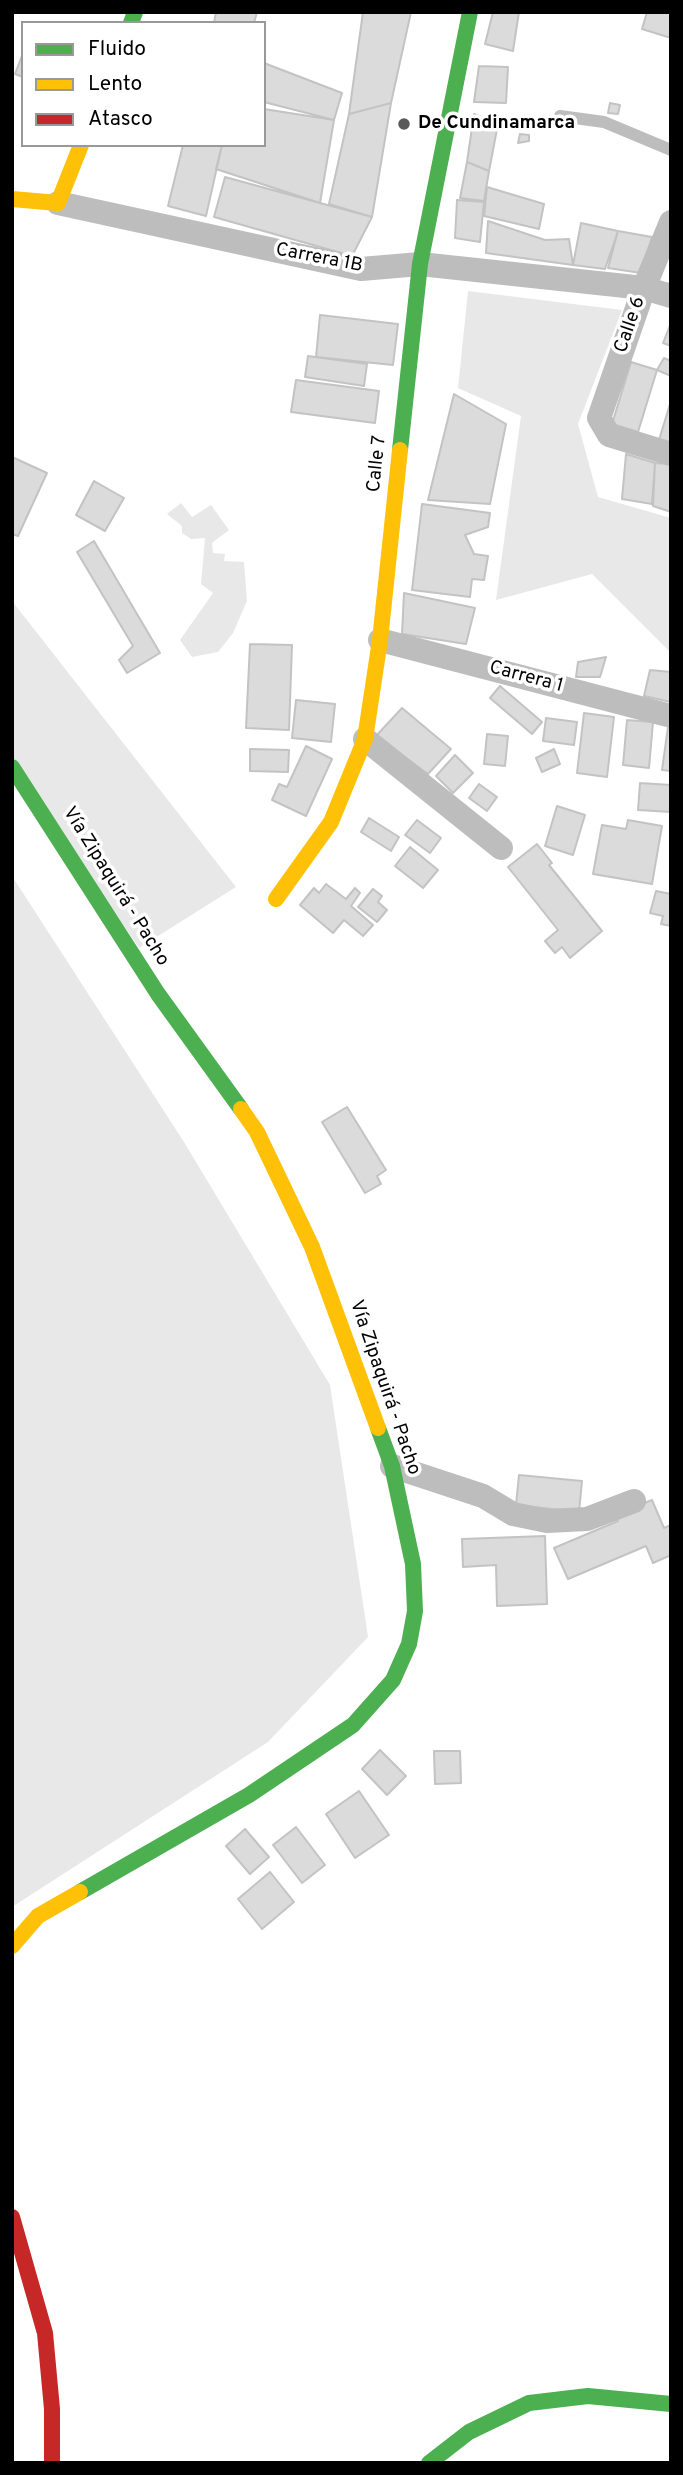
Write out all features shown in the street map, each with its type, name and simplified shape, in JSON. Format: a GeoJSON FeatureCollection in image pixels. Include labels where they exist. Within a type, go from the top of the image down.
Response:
{"type":"FeatureCollection","features":[{"type":"Feature","properties":{"kind":"main road","name":"Calle 7"},"geometry":{"type":"LineString","coordinates":[[276,899],[331,822],[365,739],[380,640],[420,264],[470,12]]}},
{"type":"Feature","properties":{"kind":"main road"},"geometry":{"type":"LineString","coordinates":[[58,203],[80,147]]}},
{"type":"Feature","properties":{"kind":"main road","name":"Carrera 1B"},"geometry":{"type":"LineString","coordinates":[[12,199],[58,203]]}},
{"type":"Feature","properties":{"kind":"main road","name":"Vía Zipaquirá - Pacho"},"geometry":{"type":"LineString","coordinates":[[12,767],[158,993],[257,1132],[312,1247],[392,1466],[413,1564],[415,1611],[409,1644],[393,1680],[353,1725],[249,1795],[38,1916],[12,1946]]}},
{"type":"Feature","properties":{"kind":"main road"},"geometry":{"type":"LineString","coordinates":[[12,2217],[45,2333],[52,2409],[52,2463]]}},
{"type":"Feature","properties":{"kind":"main road"},"geometry":{"type":"LineString","coordinates":[[429,2463],[469,2432],[529,2403],[588,2396],[671,2404]]}},
{"type":"Feature","properties":{"kind":"street","name":"Carrera 1B"},"geometry":{"type":"LineString","coordinates":[[58,203],[361,269],[420,264],[644,288],[671,296]]}},
{"type":"Feature","properties":{"kind":"street","name":"Calle 6"},"geometry":{"type":"LineString","coordinates":[[671,222],[644,288],[599,418],[603,429],[609,435],[671,454]]}},
{"type":"Feature","properties":{"kind":"street","name":"Carrera 1"},"geometry":{"type":"LineString","coordinates":[[380,640],[671,716]]}},
{"type":"Feature","properties":{"kind":"street"},"geometry":{"type":"LineString","coordinates":[[365,739],[501,848]]}},
{"type":"Feature","properties":{"kind":"street"},"geometry":{"type":"LineString","coordinates":[[392,1466],[483,1496],[513,1514],[547,1521],[587,1519],[634,1501]]}},
{"type":"Feature","properties":{"kind":"lane"},"geometry":{"type":"LineString","coordinates":[[561,116],[604,122],[671,150]]}},
{"type":"Feature","properties":{"kind":"shaded area"},"geometry":{"type":"Polygon","coordinates":[[[468,291],[622,310],[578,424],[598,497],[671,518],[671,653],[592,574],[496,600],[521,416],[458,388],[468,291]]]}},
{"type":"Feature","properties":{"kind":"shaded area"},"geometry":{"type":"Polygon","coordinates":[[[181,503],[192,517],[211,505],[229,530],[212,543],[213,553],[225,554],[224,561],[244,562],[247,601],[233,633],[218,652],[192,657],[180,640],[213,593],[201,584],[205,538],[191,539],[182,533],[182,526],[167,514],[181,503]]]}},
{"type":"Feature","properties":{"kind":"shaded area"},"geometry":{"type":"Polygon","coordinates":[[[12,601],[236,887],[139,948],[12,761],[12,601]]]}},
{"type":"Feature","properties":{"kind":"shaded area"},"geometry":{"type":"Polygon","coordinates":[[[12,876],[184,1142],[330,1385],[368,1637],[268,1742],[12,1907],[12,876]]]}},
{"type":"Feature","properties":{"kind":"building"},"geometry":{"type":"Polygon","coordinates":[[[216,12],[257,12],[255,21],[214,21],[216,12]]]}},
{"type":"Feature","properties":{"kind":"building"},"geometry":{"type":"Polygon","coordinates":[[[363,12],[411,12],[391,103],[349,114],[363,12]]]}},
{"type":"Feature","properties":{"kind":"building"},"geometry":{"type":"Polygon","coordinates":[[[493,12],[519,12],[513,51],[485,44],[493,12]]]}},
{"type":"Feature","properties":{"kind":"building"},"geometry":{"type":"Polygon","coordinates":[[[647,12],[671,12],[671,38],[642,29],[647,12]]]}},
{"type":"Feature","properties":{"kind":"building"},"geometry":{"type":"Polygon","coordinates":[[[21,58],[21,76],[15,74],[21,58]]]}},
{"type":"Feature","properties":{"kind":"building"},"geometry":{"type":"Polygon","coordinates":[[[266,64],[342,93],[334,120],[266,103],[266,64]]]}},
{"type":"Feature","properties":{"kind":"building"},"geometry":{"type":"Polygon","coordinates":[[[479,66],[508,67],[506,103],[474,102],[479,66]]]}},
{"type":"Feature","properties":{"kind":"building"},"geometry":{"type":"Polygon","coordinates":[[[391,103],[372,217],[329,204],[349,114],[391,103]]]}},
{"type":"Feature","properties":{"kind":"building"},"geometry":{"type":"Polygon","coordinates":[[[610,103],[620,105],[618,114],[608,113],[610,103]]]}},
{"type":"Feature","properties":{"kind":"building"},"geometry":{"type":"Polygon","coordinates":[[[266,109],[334,120],[320,203],[216,169],[222,147],[266,147],[266,109]]]}},
{"type":"Feature","properties":{"kind":"building"},"geometry":{"type":"Polygon","coordinates":[[[474,114],[498,124],[489,171],[467,162],[474,114]]]}},
{"type":"Feature","properties":{"kind":"building"},"geometry":{"type":"Polygon","coordinates":[[[520,134],[529,135],[529,141],[518,143],[520,134]]]}},
{"type":"Feature","properties":{"kind":"building"},"geometry":{"type":"Polygon","coordinates":[[[183,147],[222,147],[206,216],[168,206],[183,147]]]}},
{"type":"Feature","properties":{"kind":"building"},"geometry":{"type":"Polygon","coordinates":[[[467,162],[489,171],[484,201],[460,198],[467,162]]]}},
{"type":"Feature","properties":{"kind":"building"},"geometry":{"type":"Polygon","coordinates":[[[225,177],[372,217],[352,256],[214,217],[225,177]]]}},
{"type":"Feature","properties":{"kind":"building"},"geometry":{"type":"Polygon","coordinates":[[[487,187],[544,204],[539,229],[484,216],[487,187]]]}},
{"type":"Feature","properties":{"kind":"building"},"geometry":{"type":"Polygon","coordinates":[[[457,200],[484,202],[480,242],[455,238],[457,200]]]}},
{"type":"Feature","properties":{"kind":"building"},"geometry":{"type":"Polygon","coordinates":[[[488,221],[545,240],[569,239],[573,265],[486,253],[488,221]]]}},
{"type":"Feature","properties":{"kind":"building"},"geometry":{"type":"Polygon","coordinates":[[[581,223],[618,231],[605,269],[573,265],[581,223]]]}},
{"type":"Feature","properties":{"kind":"building"},"geometry":{"type":"Polygon","coordinates":[[[618,231],[652,237],[641,273],[608,268],[618,231]]]}},
{"type":"Feature","properties":{"kind":"building"},"geometry":{"type":"Polygon","coordinates":[[[320,315],[398,324],[393,365],[316,357],[320,315]]]}},
{"type":"Feature","properties":{"kind":"building"},"geometry":{"type":"Polygon","coordinates":[[[671,323],[671,346],[663,343],[671,323]]]}},
{"type":"Feature","properties":{"kind":"building"},"geometry":{"type":"Polygon","coordinates":[[[308,356],[367,364],[364,386],[305,377],[308,356]]]}},
{"type":"Feature","properties":{"kind":"building"},"geometry":{"type":"Polygon","coordinates":[[[664,358],[671,361],[671,376],[657,370],[664,358]]]}},
{"type":"Feature","properties":{"kind":"building"},"geometry":{"type":"Polygon","coordinates":[[[631,362],[657,370],[638,432],[612,424],[631,362]]]}},
{"type":"Feature","properties":{"kind":"building"},"geometry":{"type":"Polygon","coordinates":[[[296,380],[379,391],[375,423],[291,412],[296,380]]]}},
{"type":"Feature","properties":{"kind":"building"},"geometry":{"type":"Polygon","coordinates":[[[454,394],[506,424],[490,504],[428,500],[454,394]]]}},
{"type":"Feature","properties":{"kind":"building"},"geometry":{"type":"Polygon","coordinates":[[[671,404],[671,444],[659,440],[671,404]]]}},
{"type":"Feature","properties":{"kind":"building"},"geometry":{"type":"Polygon","coordinates":[[[626,454],[655,463],[652,504],[622,499],[626,454]]]}},
{"type":"Feature","properties":{"kind":"building"},"geometry":{"type":"Polygon","coordinates":[[[12,457],[47,473],[18,536],[12,534],[12,457]]]}},
{"type":"Feature","properties":{"kind":"building"},"geometry":{"type":"Polygon","coordinates":[[[655,463],[670,464],[671,512],[653,506],[655,463]]]}},
{"type":"Feature","properties":{"kind":"building"},"geometry":{"type":"Polygon","coordinates":[[[94,481],[124,498],[105,531],[76,515],[94,481]]]}},
{"type":"Feature","properties":{"kind":"building"},"geometry":{"type":"Polygon","coordinates":[[[422,504],[490,513],[488,527],[465,535],[474,554],[488,556],[484,580],[472,579],[470,597],[412,590],[422,504]]]}},
{"type":"Feature","properties":{"kind":"building"},"geometry":{"type":"Polygon","coordinates":[[[94,541],[160,653],[127,673],[119,660],[133,646],[77,552],[94,541]]]}},
{"type":"Feature","properties":{"kind":"building"},"geometry":{"type":"Polygon","coordinates":[[[404,593],[475,608],[466,644],[402,634],[404,593]]]}},
{"type":"Feature","properties":{"kind":"building"},"geometry":{"type":"Polygon","coordinates":[[[250,644],[292,645],[289,730],[246,728],[250,644]]]}},
{"type":"Feature","properties":{"kind":"building"},"geometry":{"type":"Polygon","coordinates":[[[606,657],[600,677],[576,677],[578,662],[606,657]]]}},
{"type":"Feature","properties":{"kind":"building"},"geometry":{"type":"Polygon","coordinates":[[[650,670],[671,672],[671,702],[644,696],[650,670]]]}},
{"type":"Feature","properties":{"kind":"building"},"geometry":{"type":"Polygon","coordinates":[[[500,686],[542,722],[532,734],[490,698],[500,686]]]}},
{"type":"Feature","properties":{"kind":"building"},"geometry":{"type":"Polygon","coordinates":[[[296,700],[335,704],[331,742],[292,738],[296,700]]]}},
{"type":"Feature","properties":{"kind":"building"},"geometry":{"type":"Polygon","coordinates":[[[402,708],[451,749],[428,774],[376,736],[402,708]]]}},
{"type":"Feature","properties":{"kind":"building"},"geometry":{"type":"Polygon","coordinates":[[[584,713],[614,717],[607,777],[577,773],[584,713]]]}},
{"type":"Feature","properties":{"kind":"building"},"geometry":{"type":"Polygon","coordinates":[[[546,718],[577,722],[574,745],[543,741],[546,718]]]}},
{"type":"Feature","properties":{"kind":"building"},"geometry":{"type":"Polygon","coordinates":[[[627,720],[653,722],[649,768],[623,765],[627,720]]]}},
{"type":"Feature","properties":{"kind":"building"},"geometry":{"type":"Polygon","coordinates":[[[668,727],[671,728],[671,771],[662,770],[668,727]]]}},
{"type":"Feature","properties":{"kind":"building"},"geometry":{"type":"Polygon","coordinates":[[[487,734],[508,736],[505,766],[484,764],[487,734]]]}},
{"type":"Feature","properties":{"kind":"building"},"geometry":{"type":"Polygon","coordinates":[[[306,746],[332,759],[306,816],[272,800],[279,784],[287,787],[306,746]]]}},
{"type":"Feature","properties":{"kind":"building"},"geometry":{"type":"Polygon","coordinates":[[[250,749],[289,750],[288,772],[250,771],[250,749]]]}},
{"type":"Feature","properties":{"kind":"building"},"geometry":{"type":"Polygon","coordinates":[[[554,749],[560,764],[542,772],[536,758],[554,749]]]}},
{"type":"Feature","properties":{"kind":"building"},"geometry":{"type":"Polygon","coordinates":[[[455,755],[473,773],[453,793],[436,776],[455,755]]]}},
{"type":"Feature","properties":{"kind":"building"},"geometry":{"type":"Polygon","coordinates":[[[640,783],[671,785],[671,812],[638,810],[640,783]]]}},
{"type":"Feature","properties":{"kind":"building"},"geometry":{"type":"Polygon","coordinates":[[[479,784],[497,797],[487,811],[469,798],[479,784]]]}},
{"type":"Feature","properties":{"kind":"building"},"geometry":{"type":"Polygon","coordinates":[[[557,806],[585,815],[573,855],[545,846],[557,806]]]}},
{"type":"Feature","properties":{"kind":"building"},"geometry":{"type":"Polygon","coordinates":[[[369,818],[399,837],[391,851],[361,832],[369,818]]]}},
{"type":"Feature","properties":{"kind":"building"},"geometry":{"type":"Polygon","coordinates":[[[417,820],[441,838],[430,853],[405,835],[417,820]]]}},
{"type":"Feature","properties":{"kind":"building"},"geometry":{"type":"Polygon","coordinates":[[[628,820],[662,826],[652,884],[593,874],[602,825],[626,829],[628,820]]]}},
{"type":"Feature","properties":{"kind":"building"},"geometry":{"type":"Polygon","coordinates":[[[537,844],[552,863],[549,865],[602,931],[570,958],[562,947],[555,953],[545,941],[558,930],[508,867],[537,844]]]}},
{"type":"Feature","properties":{"kind":"building"},"geometry":{"type":"Polygon","coordinates":[[[410,847],[438,870],[423,888],[395,866],[410,847]]]}},
{"type":"Feature","properties":{"kind":"building"},"geometry":{"type":"Polygon","coordinates":[[[326,884],[346,899],[355,888],[360,893],[351,906],[373,925],[363,936],[344,920],[333,933],[300,905],[314,888],[319,893],[326,884]]]}},
{"type":"Feature","properties":{"kind":"building"},"geometry":{"type":"Polygon","coordinates":[[[373,889],[382,896],[378,902],[387,910],[377,922],[358,907],[373,889]]]}},
{"type":"Feature","properties":{"kind":"building"},"geometry":{"type":"Polygon","coordinates":[[[656,891],[671,894],[671,926],[661,924],[663,916],[650,913],[656,891]]]}},
{"type":"Feature","properties":{"kind":"building"},"geometry":{"type":"Polygon","coordinates":[[[347,1107],[386,1170],[377,1176],[381,1184],[365,1193],[322,1122],[347,1107]]]}},
{"type":"Feature","properties":{"kind":"building"},"geometry":{"type":"Polygon","coordinates":[[[519,1475],[582,1481],[579,1512],[516,1505],[519,1475]]]}},
{"type":"Feature","properties":{"kind":"building"},"geometry":{"type":"Polygon","coordinates":[[[652,1500],[664,1528],[671,1525],[671,1555],[653,1563],[646,1546],[568,1579],[554,1548],[618,1521],[615,1515],[652,1500]]]}},
{"type":"Feature","properties":{"kind":"building"},"geometry":{"type":"Polygon","coordinates":[[[545,1536],[547,1604],[497,1606],[496,1565],[463,1567],[462,1539],[545,1536]]]}},
{"type":"Feature","properties":{"kind":"building"},"geometry":{"type":"Polygon","coordinates":[[[380,1750],[406,1776],[387,1795],[362,1769],[380,1750]]]}},
{"type":"Feature","properties":{"kind":"building"},"geometry":{"type":"Polygon","coordinates":[[[434,1751],[460,1751],[461,1783],[435,1784],[434,1751]]]}},
{"type":"Feature","properties":{"kind":"building"},"geometry":{"type":"Polygon","coordinates":[[[359,1791],[389,1835],[355,1858],[326,1814],[359,1791]]]}},
{"type":"Feature","properties":{"kind":"building"},"geometry":{"type":"Polygon","coordinates":[[[296,1827],[325,1865],[302,1883],[273,1845],[296,1827]]]}},
{"type":"Feature","properties":{"kind":"building"},"geometry":{"type":"Polygon","coordinates":[[[245,1829],[269,1857],[250,1874],[226,1846],[245,1829]]]}},
{"type":"Feature","properties":{"kind":"building"},"geometry":{"type":"Polygon","coordinates":[[[270,1872],[294,1902],[262,1929],[238,1899],[270,1872]]]}},
{"type":"Feature","properties":{"kind":"traffic: fast"},"geometry":{"type":"LineString","coordinates":[[132,21],[135,12]]}},
{"type":"Feature","properties":{"kind":"traffic: fast"},"geometry":{"type":"LineString","coordinates":[[400,450],[420,264],[470,12]]}},
{"type":"Feature","properties":{"kind":"traffic: fast"},"geometry":{"type":"LineString","coordinates":[[12,767],[158,994],[241,1109]]}},
{"type":"Feature","properties":{"kind":"traffic: fast"},"geometry":{"type":"LineString","coordinates":[[80,1892],[249,1795],[353,1725],[393,1680],[409,1644],[415,1611],[413,1564],[392,1466],[378,1428]]}},
{"type":"Feature","properties":{"kind":"traffic: fast"},"geometry":{"type":"LineString","coordinates":[[429,2463],[469,2432],[529,2403],[588,2396],[671,2404]]}},
{"type":"Feature","properties":{"kind":"traffic: slow"},"geometry":{"type":"LineString","coordinates":[[12,199],[58,203],[80,147]]}},
{"type":"Feature","properties":{"kind":"traffic: slow"},"geometry":{"type":"LineString","coordinates":[[276,899],[331,822],[365,739],[380,640],[400,450]]}},
{"type":"Feature","properties":{"kind":"traffic: slow"},"geometry":{"type":"LineString","coordinates":[[241,1109],[257,1132],[312,1247],[378,1428]]}},
{"type":"Feature","properties":{"kind":"traffic: slow"},"geometry":{"type":"LineString","coordinates":[[12,1946],[38,1916],[80,1892]]}},
{"type":"Feature","properties":{"kind":"traffic: jam"},"geometry":{"type":"LineString","coordinates":[[12,2217],[45,2333],[52,2409],[52,2463]]}},
{"type":"Feature","properties":{"kind":"place","name":"De Cundinamarca"},"geometry":{"type":"Point","coordinates":[404,124]}}]}
